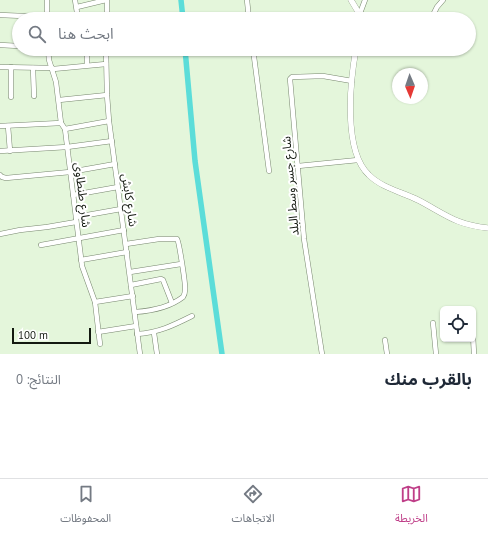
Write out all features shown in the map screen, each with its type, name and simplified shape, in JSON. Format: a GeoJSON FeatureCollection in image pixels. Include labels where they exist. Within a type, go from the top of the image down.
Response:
{"type":"FeatureCollection","features":[{"type":"Feature","properties":{"kind":"street"},"geometry":{"type":"LineString","coordinates":[[47,0],[47,12]]}},
{"type":"Feature","properties":{"kind":"street"},"geometry":{"type":"LineString","coordinates":[[75,0],[77,12]]}},
{"type":"Feature","properties":{"kind":"street"},"geometry":{"type":"LineString","coordinates":[[76,7],[107,0],[107,12]]}},
{"type":"Feature","properties":{"kind":"street"},"geometry":{"type":"LineString","coordinates":[[247,0],[248,12]]}},
{"type":"Feature","properties":{"kind":"street"},"geometry":{"type":"LineString","coordinates":[[351,0],[357,12]]}},
{"type":"Feature","properties":{"kind":"street"},"geometry":{"type":"LineString","coordinates":[[361,12],[365,0]]}},
{"type":"Feature","properties":{"kind":"street"},"geometry":{"type":"LineString","coordinates":[[434,12],[443,0]]}},
{"type":"Feature","properties":{"kind":"street"},"geometry":{"type":"LineString","coordinates":[[0,15],[12,17]]}},
{"type":"Feature","properties":{"kind":"street"},"geometry":{"type":"LineString","coordinates":[[0,45],[12,46]]}},
{"type":"Feature","properties":{"kind":"street"},"geometry":{"type":"LineString","coordinates":[[49,56],[56,82],[61,123],[65,128],[109,121]]}},
{"type":"Feature","properties":{"kind":"street"},"geometry":{"type":"LineString","coordinates":[[87,56],[87,65]]}},
{"type":"Feature","properties":{"kind":"street","name":"شارع كابش"},"geometry":{"type":"LineString","coordinates":[[106,56],[109,121],[130,272],[139,354]]}},
{"type":"Feature","properties":{"kind":"street"},"geometry":{"type":"LineString","coordinates":[[254,56],[269,171]]}},
{"type":"Feature","properties":{"kind":"street"},"geometry":{"type":"LineString","coordinates":[[355,56],[352,81],[351,120],[355,150],[358,160],[369,175],[384,186],[417,200],[454,220],[470,226],[488,228]]}},
{"type":"Feature","properties":{"kind":"street"},"geometry":{"type":"LineString","coordinates":[[0,67],[52,69],[106,64]]}},
{"type":"Feature","properties":{"kind":"street"},"geometry":{"type":"LineString","coordinates":[[11,67],[11,97]]}},
{"type":"Feature","properties":{"kind":"street"},"geometry":{"type":"LineString","coordinates":[[33,68],[34,96]]}},
{"type":"Feature","properties":{"kind":"street","name":"شارع جسر وسط البلد"},"geometry":{"type":"LineString","coordinates":[[322,354],[304,239],[290,81],[291,78],[323,76],[352,81]]}},
{"type":"Feature","properties":{"kind":"street"},"geometry":{"type":"LineString","coordinates":[[58,100],[107,95]]}},
{"type":"Feature","properties":{"kind":"street"},"geometry":{"type":"LineString","coordinates":[[0,126],[61,123]]}},
{"type":"Feature","properties":{"kind":"street"},"geometry":{"type":"LineString","coordinates":[[8,126],[10,151]]}},
{"type":"Feature","properties":{"kind":"street","name":"شارع طنطاوى"},"geometry":{"type":"LineString","coordinates":[[65,128],[81,260],[95,302],[100,344]]}},
{"type":"Feature","properties":{"kind":"street"},"geometry":{"type":"LineString","coordinates":[[0,151],[67,147],[112,141]]}},
{"type":"Feature","properties":{"kind":"street"},"geometry":{"type":"LineString","coordinates":[[298,166],[358,160]]}},
{"type":"Feature","properties":{"kind":"street"},"geometry":{"type":"LineString","coordinates":[[0,175],[6,178],[70,172],[114,164]]}},
{"type":"Feature","properties":{"kind":"street"},"geometry":{"type":"LineString","coordinates":[[73,195],[118,187]]}},
{"type":"Feature","properties":{"kind":"street"},"geometry":{"type":"LineString","coordinates":[[0,234],[20,230],[47,228],[76,219],[121,209]]}},
{"type":"Feature","properties":{"kind":"street"},"geometry":{"type":"LineString","coordinates":[[41,245],[124,230]]}},
{"type":"Feature","properties":{"kind":"street"},"geometry":{"type":"LineString","coordinates":[[126,244],[177,239],[179,242],[185,292],[180,299],[172,303],[147,311],[135,312]]}},
{"type":"Feature","properties":{"kind":"street"},"geometry":{"type":"LineString","coordinates":[[81,260],[127,252]]}},
{"type":"Feature","properties":{"kind":"street"},"geometry":{"type":"LineString","coordinates":[[130,272],[181,264]]}},
{"type":"Feature","properties":{"kind":"street"},"geometry":{"type":"LineString","coordinates":[[131,285],[161,279],[164,280],[172,303]]}},
{"type":"Feature","properties":{"kind":"street"},"geometry":{"type":"LineString","coordinates":[[95,302],[132,296]]}},
{"type":"Feature","properties":{"kind":"street"},"geometry":{"type":"LineString","coordinates":[[137,334],[154,332],[192,316]]}},
{"type":"Feature","properties":{"kind":"street"},"geometry":{"type":"LineString","coordinates":[[433,324],[436,354]]}},
{"type":"Feature","properties":{"kind":"street"},"geometry":{"type":"LineString","coordinates":[[98,332],[136,326]]}},
{"type":"Feature","properties":{"kind":"street"},"geometry":{"type":"LineString","coordinates":[[154,332],[157,354]]}},
{"type":"Feature","properties":{"kind":"street"},"geometry":{"type":"LineString","coordinates":[[385,340],[387,354]]}},
{"type":"Feature","properties":{"kind":"street"},"geometry":{"type":"LineString","coordinates":[[473,342],[474,354]]}},
{"type":"Feature","properties":{"kind":"waterway"},"geometry":{"type":"LineString","coordinates":[[181,0],[182,12]]}},
{"type":"Feature","properties":{"kind":"waterway"},"geometry":{"type":"LineString","coordinates":[[186,56],[195,161],[222,354]]}}]}
